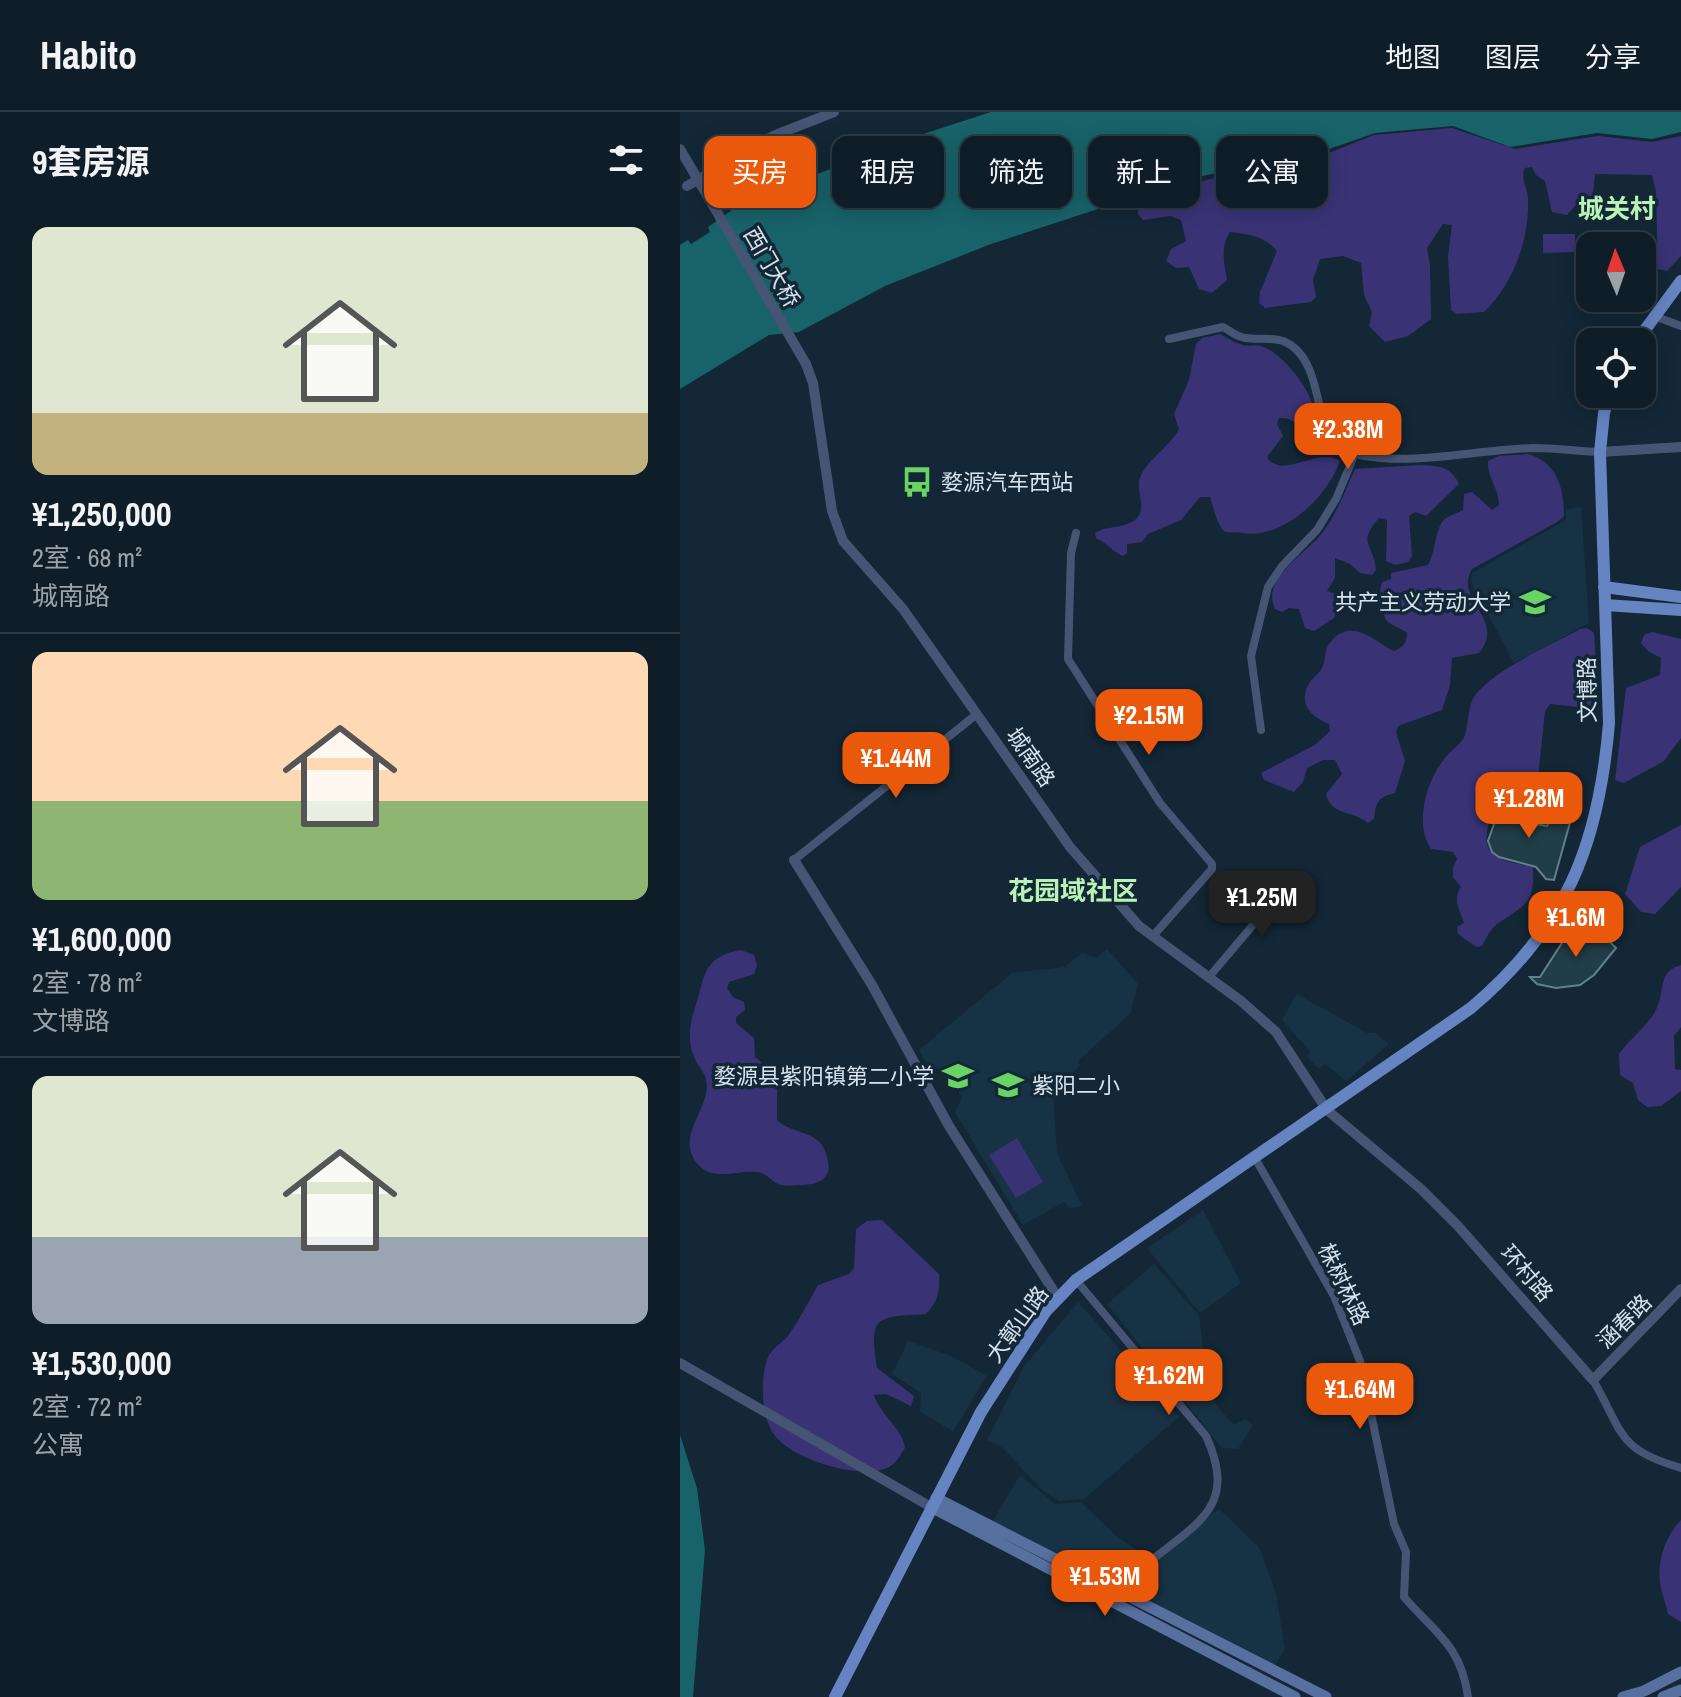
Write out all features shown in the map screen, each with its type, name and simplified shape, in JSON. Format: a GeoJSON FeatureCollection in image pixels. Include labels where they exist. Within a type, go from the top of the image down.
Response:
{"type":"FeatureCollection","features":[{"type":"Feature","properties":{"kind":"main road"},"geometry":{"type":"LineString","coordinates":[[1646,328],[1681,281]]}},
{"type":"Feature","properties":{"kind":"main road","name":"文博路"},"geometry":{"type":"LineString","coordinates":[[1327,1110],[1438,1033],[1508,977],[1558,910],[1586,847],[1603,779],[1609,723],[1600,452],[1605,408]]}},
{"type":"Feature","properties":{"kind":"main road"},"geometry":{"type":"LineString","coordinates":[[1604,587],[1681,597]]}},
{"type":"Feature","properties":{"kind":"main road"},"geometry":{"type":"LineString","coordinates":[[1605,605],[1681,610]]}},
{"type":"Feature","properties":{"kind":"main road","name":"大鄣山路"},"geometry":{"type":"LineString","coordinates":[[835,1697],[981,1412],[1046,1311],[1076,1280],[1327,1110]]}},
{"type":"Feature","properties":{"kind":"main road"},"geometry":{"type":"LineString","coordinates":[[934,1502],[1295,1697]]}},
{"type":"Feature","properties":{"kind":"main road"},"geometry":{"type":"LineString","coordinates":[[934,1502],[1326,1697]]}},
{"type":"Feature","properties":{"kind":"main road"},"geometry":{"type":"LineString","coordinates":[[1623,1697],[1644,1691],[1681,1672]]}},
{"type":"Feature","properties":{"kind":"main road"},"geometry":{"type":"LineString","coordinates":[[1663,1697],[1681,1690]]}},
{"type":"Feature","properties":{"kind":"street"},"geometry":{"type":"LineString","coordinates":[[684,189],[773,136],[834,112]]}},
{"type":"Feature","properties":{"kind":"street","name":"西门大桥"},"geometry":{"type":"LineString","coordinates":[[680,149],[806,364]]}},
{"type":"Feature","properties":{"kind":"street"},"geometry":{"type":"LineString","coordinates":[[1654,316],[1681,326]]}},
{"type":"Feature","properties":{"kind":"street"},"geometry":{"type":"LineString","coordinates":[[1169,339],[1223,327],[1242,338],[1282,341],[1294,349],[1308,369],[1321,404],[1331,447],[1354,456],[1434,457],[1533,448],[1600,452],[1681,447]]}},
{"type":"Feature","properties":{"kind":"street","name":"城南路"},"geometry":{"type":"LineString","coordinates":[[806,364],[815,392],[836,527],[853,554],[903,609],[1070,847],[1139,926],[1209,977],[1276,1032],[1327,1110]]}},
{"type":"Feature","properties":{"kind":"street"},"geometry":{"type":"LineString","coordinates":[[1261,730],[1251,656],[1268,587],[1282,566],[1317,530],[1336,499],[1354,456]]}},
{"type":"Feature","properties":{"kind":"street"},"geometry":{"type":"LineString","coordinates":[[1076,533],[1071,553],[1068,659],[1160,803],[1212,864],[1212,869],[1153,936]]}},
{"type":"Feature","properties":{"kind":"street"},"geometry":{"type":"LineString","coordinates":[[977,714],[794,860],[872,985],[949,1126],[1058,1298]]}},
{"type":"Feature","properties":{"kind":"street"},"geometry":{"type":"LineString","coordinates":[[1209,977],[1292,879]]}},
{"type":"Feature","properties":{"kind":"street","name":"环村路"},"geometry":{"type":"LineString","coordinates":[[1327,1110],[1421,1189],[1458,1226],[1593,1380],[1621,1435],[1630,1446],[1653,1459],[1681,1468]]}},
{"type":"Feature","properties":{"kind":"street","name":"株树林路"},"geometry":{"type":"LineString","coordinates":[[1255,1158],[1334,1296],[1355,1348],[1379,1440],[1394,1524],[1404,1541],[1404,1597],[1433,1624],[1454,1651],[1468,1697]]}},
{"type":"Feature","properties":{"kind":"street"},"geometry":{"type":"LineString","coordinates":[[1076,1280],[1206,1436],[1218,1467],[1213,1505],[1207,1517],[1153,1559]]}},
{"type":"Feature","properties":{"kind":"street","name":"涵春路"},"geometry":{"type":"LineString","coordinates":[[1593,1380],[1681,1289]]}},
{"type":"Feature","properties":{"kind":"street"},"geometry":{"type":"LineString","coordinates":[[680,1363],[934,1502]]}},
{"type":"Feature","properties":{"kind":"shaded area"},"geometry":{"type":"Polygon","coordinates":[[[991,112],[1681,112],[1681,132],[1652,139],[1597,133],[1510,147],[1453,126],[1375,133],[1328,149],[1328,136],[1216,136],[1216,173],[1200,177],[1200,136],[1088,136],[1088,208],[1101,208],[991,244],[885,286],[799,332],[769,335],[680,389],[680,245],[688,240],[691,244],[710,232],[708,227],[735,208],[816,208],[816,175],[832,168],[832,208],[944,208],[944,136],[917,136],[991,112]]]}},
{"type":"Feature","properties":{"kind":"shaded area"},"geometry":{"type":"Polygon","coordinates":[[[1452,128],[1515,149],[1598,136],[1652,142],[1681,136],[1681,256],[1667,271],[1658,269],[1656,192],[1652,175],[1595,174],[1592,202],[1587,206],[1575,206],[1567,215],[1552,212],[1545,181],[1536,175],[1532,167],[1525,168],[1523,175],[1528,213],[1523,245],[1511,275],[1494,301],[1484,312],[1457,314],[1451,310],[1448,257],[1452,225],[1443,224],[1427,248],[1431,319],[1408,336],[1385,342],[1369,326],[1372,312],[1364,295],[1361,263],[1343,256],[1320,259],[1313,280],[1316,297],[1311,302],[1265,308],[1259,303],[1260,292],[1277,251],[1267,242],[1230,232],[1224,249],[1227,280],[1212,293],[1199,289],[1189,267],[1176,268],[1166,261],[1171,249],[1186,241],[1181,220],[1170,216],[1143,220],[1138,214],[1138,208],[1200,208],[1200,182],[1216,178],[1216,208],[1328,208],[1328,153],[1374,135],[1452,128]]]}},
{"type":"Feature","properties":{"kind":"shaded area"},"geometry":{"type":"Polygon","coordinates":[[[1543,234],[1575,234],[1575,252],[1543,253],[1543,234]]]}},
{"type":"Feature","properties":{"kind":"shaded area"},"geometry":{"type":"Polygon","coordinates":[[[1220,334],[1240,344],[1259,345],[1272,351],[1293,371],[1315,411],[1315,436],[1304,435],[1294,422],[1279,418],[1277,424],[1283,436],[1267,457],[1282,466],[1321,457],[1331,458],[1340,461],[1334,475],[1301,514],[1272,530],[1226,532],[1219,524],[1210,497],[1200,497],[1181,520],[1148,534],[1142,542],[1127,544],[1127,553],[1123,556],[1096,538],[1095,533],[1127,524],[1139,515],[1139,483],[1143,471],[1179,429],[1174,414],[1189,380],[1196,344],[1202,338],[1220,334]]]}},
{"type":"Feature","properties":{"kind":"shaded area"},"geometry":{"type":"Polygon","coordinates":[[[1528,454],[1546,463],[1557,478],[1564,516],[1472,569],[1468,580],[1469,591],[1484,619],[1486,641],[1479,653],[1452,658],[1450,685],[1442,710],[1398,726],[1396,732],[1405,761],[1395,793],[1379,801],[1374,819],[1368,823],[1337,810],[1329,801],[1326,794],[1342,774],[1335,760],[1323,760],[1307,768],[1303,782],[1294,792],[1264,780],[1261,773],[1315,745],[1330,731],[1329,724],[1316,717],[1305,702],[1306,689],[1322,668],[1329,644],[1345,631],[1354,631],[1394,651],[1402,646],[1407,633],[1389,623],[1384,616],[1387,604],[1380,593],[1382,582],[1391,579],[1391,573],[1428,565],[1442,522],[1463,510],[1464,494],[1472,492],[1492,510],[1499,505],[1488,461],[1499,456],[1528,454]]]}},
{"type":"Feature","properties":{"kind":"shaded area"},"geometry":{"type":"Polygon","coordinates":[[[1420,465],[1448,470],[1459,484],[1426,516],[1415,512],[1409,516],[1412,556],[1408,562],[1395,565],[1386,561],[1387,520],[1379,518],[1367,539],[1375,561],[1376,570],[1372,575],[1360,573],[1350,564],[1335,558],[1335,578],[1327,591],[1355,599],[1357,605],[1337,609],[1334,618],[1314,631],[1305,628],[1299,609],[1289,608],[1282,612],[1275,609],[1272,598],[1279,578],[1325,530],[1355,469],[1420,465]]]}},
{"type":"Feature","properties":{"kind":"shaded area","name":"共产主义劳动大学"},"geometry":{"type":"Polygon","coordinates":[[[1581,507],[1589,623],[1514,663],[1471,582],[1472,573],[1566,520],[1566,509],[1581,507]]]}},
{"type":"Feature","properties":{"kind":"shaded area"},"geometry":{"type":"Polygon","coordinates":[[[1587,628],[1594,633],[1599,709],[1550,704],[1545,711],[1538,778],[1545,784],[1575,791],[1570,811],[1551,813],[1545,824],[1535,823],[1520,804],[1501,804],[1495,810],[1487,833],[1489,849],[1500,859],[1533,867],[1532,889],[1526,903],[1495,926],[1482,946],[1476,947],[1458,934],[1457,927],[1464,923],[1457,901],[1461,887],[1453,877],[1457,859],[1453,852],[1431,849],[1426,839],[1424,803],[1432,778],[1447,755],[1464,738],[1471,704],[1486,684],[1511,666],[1587,628]]]}},
{"type":"Feature","properties":{"kind":"shaded area"},"geometry":{"type":"Polygon","coordinates":[[[1652,632],[1681,639],[1681,738],[1664,761],[1624,783],[1615,780],[1626,688],[1660,675],[1661,658],[1641,643],[1644,635],[1652,632]]]}},
{"type":"Feature","properties":{"kind":"shaded area"},"geometry":{"type":"Polygon","coordinates":[[[1681,825],[1681,887],[1655,914],[1641,912],[1625,894],[1640,847],[1681,825]]]}},
{"type":"Feature","properties":{"kind":"shaded area","name":"紫阳二小"},"geometry":{"type":"Polygon","coordinates":[[[1107,949],[1138,984],[1130,1014],[1078,1061],[1080,1066],[1063,1082],[1063,1088],[1053,1092],[1057,1153],[1082,1206],[1069,1208],[1064,1202],[1023,1225],[955,1112],[962,1097],[944,1068],[929,1069],[919,1050],[1012,973],[1065,967],[1082,953],[1097,958],[1107,949]]]}},
{"type":"Feature","properties":{"kind":"shaded area"},"geometry":{"type":"Polygon","coordinates":[[[741,950],[754,955],[757,966],[754,974],[729,982],[727,988],[733,997],[744,1002],[745,1010],[736,1017],[736,1023],[754,1038],[755,1057],[770,1069],[777,1082],[777,1120],[813,1137],[824,1148],[827,1175],[815,1183],[787,1186],[757,1172],[713,1173],[698,1165],[692,1155],[690,1136],[707,1089],[691,1044],[692,1018],[711,964],[728,953],[741,950]]]}},
{"type":"Feature","properties":{"kind":"shaded area"},"geometry":{"type":"Polygon","coordinates":[[[1681,965],[1681,1027],[1674,1036],[1675,1069],[1681,1070],[1681,1091],[1661,1106],[1647,1107],[1638,1100],[1633,1083],[1620,1075],[1619,1054],[1655,1012],[1665,976],[1681,965]]]}},
{"type":"Feature","properties":{"kind":"shaded area"},"geometry":{"type":"Polygon","coordinates":[[[1297,994],[1367,1033],[1375,1033],[1389,1044],[1346,1081],[1325,1064],[1319,1069],[1307,1057],[1310,1051],[1282,1020],[1297,994]]]}},
{"type":"Feature","properties":{"kind":"shaded area"},"geometry":{"type":"Polygon","coordinates":[[[1017,1138],[1043,1182],[1016,1198],[989,1155],[1017,1138]]]}},
{"type":"Feature","properties":{"kind":"shaded area"},"geometry":{"type":"Polygon","coordinates":[[[1203,1210],[1241,1283],[1200,1313],[1147,1248],[1203,1210]]]}},
{"type":"Feature","properties":{"kind":"shaded area"},"geometry":{"type":"Polygon","coordinates":[[[882,1220],[939,1274],[938,1291],[926,1314],[887,1318],[880,1322],[874,1337],[877,1368],[914,1396],[911,1406],[886,1394],[874,1395],[905,1448],[889,1467],[877,1471],[846,1470],[798,1453],[776,1437],[767,1420],[763,1378],[769,1356],[790,1333],[818,1285],[849,1274],[854,1268],[856,1229],[867,1221],[882,1220]]]}},
{"type":"Feature","properties":{"kind":"shaded area"},"geometry":{"type":"Polygon","coordinates":[[[1154,1264],[1199,1315],[1206,1371],[1217,1406],[1234,1425],[1245,1419],[1253,1425],[1238,1449],[1222,1448],[1107,1304],[1154,1264]]]}},
{"type":"Feature","properties":{"kind":"shaded area"},"geometry":{"type":"Polygon","coordinates":[[[1078,1302],[1179,1417],[1084,1499],[1059,1501],[1043,1491],[1003,1448],[987,1440],[1025,1365],[1078,1302]]]}},
{"type":"Feature","properties":{"kind":"shaded area"},"geometry":{"type":"Polygon","coordinates":[[[908,1341],[951,1356],[987,1376],[953,1431],[920,1412],[921,1393],[892,1374],[908,1341]]]}},
{"type":"Feature","properties":{"kind":"shaded area"},"geometry":{"type":"Polygon","coordinates":[[[680,1435],[697,1488],[705,1550],[693,1697],[680,1697],[680,1435]]]}},
{"type":"Feature","properties":{"kind":"shaded area"},"geometry":{"type":"Polygon","coordinates":[[[1020,1475],[1055,1504],[1081,1502],[1116,1536],[1154,1562],[1219,1509],[1259,1547],[1276,1593],[1285,1650],[1273,1668],[993,1521],[1020,1475]]]}},
{"type":"Feature","properties":{"kind":"shaded area"},"geometry":{"type":"Polygon","coordinates":[[[1681,1520],[1681,1622],[1668,1614],[1659,1574],[1664,1548],[1681,1520]]]}},
{"type":"Feature","properties":{"kind":"building"},"geometry":{"type":"Polygon","coordinates":[[[1500,807],[1523,812],[1535,824],[1547,826],[1552,814],[1571,819],[1554,880],[1546,879],[1536,867],[1499,857],[1492,852],[1488,841],[1500,807]]]}},
{"type":"Feature","properties":{"kind":"building"},"geometry":{"type":"Polygon","coordinates":[[[1576,921],[1606,938],[1616,948],[1594,975],[1580,985],[1556,988],[1537,984],[1530,977],[1540,977],[1576,921]]]}},
{"type":"Feature","properties":{"kind":"place","name":"婺源汽车西站"},"geometry":{"type":"Point","coordinates":[917,482]}},
{"type":"Feature","properties":{"kind":"place","name":"共产主义劳动大学"},"geometry":{"type":"Point","coordinates":[1535,602]}},
{"type":"Feature","properties":{"kind":"place","name":"婺源县紫阳镇第二小学"},"geometry":{"type":"Point","coordinates":[958,1076]}},
{"type":"Feature","properties":{"kind":"place","name":"紫阳二小"},"geometry":{"type":"Point","coordinates":[1008,1085]}},
{"type":"Feature","properties":{"kind":"district","name":"城关村"},"geometry":{"type":"Point","coordinates":[1617,209]}},
{"type":"Feature","properties":{"kind":"district","name":"花园域社区"},"geometry":{"type":"Point","coordinates":[1073,891]}}]}
